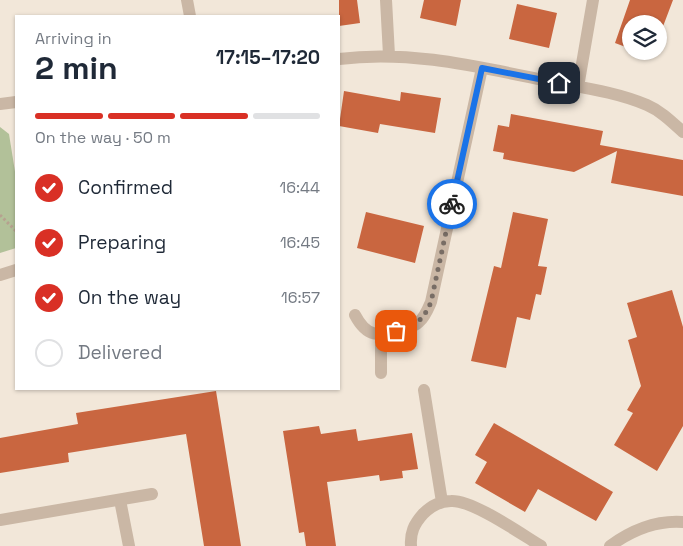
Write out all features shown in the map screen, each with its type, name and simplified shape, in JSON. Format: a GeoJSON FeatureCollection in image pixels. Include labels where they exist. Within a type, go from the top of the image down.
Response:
{"type":"FeatureCollection","features":[{"type":"Feature","properties":{"kind":"street"},"geometry":{"type":"LineString","coordinates":[[187,0],[190,15]]}},
{"type":"Feature","properties":{"kind":"street"},"geometry":{"type":"LineString","coordinates":[[386,0],[389,55]]}},
{"type":"Feature","properties":{"kind":"street"},"geometry":{"type":"LineString","coordinates":[[578,87],[593,0]]}},
{"type":"Feature","properties":{"kind":"street"},"geometry":{"type":"LineString","coordinates":[[340,59],[389,55],[427,58],[578,87],[648,105],[664,115],[683,132]]}},
{"type":"Feature","properties":{"kind":"street"},"geometry":{"type":"LineString","coordinates":[[355,315],[361,326],[370,333],[380,335],[418,323],[425,316],[431,302],[482,68]]}},
{"type":"Feature","properties":{"kind":"street"},"geometry":{"type":"LineString","coordinates":[[0,104],[15,102]]}},
{"type":"Feature","properties":{"kind":"street"},"geometry":{"type":"LineString","coordinates":[[0,275],[15,270]]}},
{"type":"Feature","properties":{"kind":"street"},"geometry":{"type":"LineString","coordinates":[[380,335],[382,373]]}},
{"type":"Feature","properties":{"kind":"street"},"geometry":{"type":"LineString","coordinates":[[424,390],[442,502]]}},
{"type":"Feature","properties":{"kind":"street"},"geometry":{"type":"LineString","coordinates":[[0,520],[152,494]]}},
{"type":"Feature","properties":{"kind":"street"},"geometry":{"type":"LineString","coordinates":[[120,500],[129,546]]}},
{"type":"Feature","properties":{"kind":"street"},"geometry":{"type":"LineString","coordinates":[[411,546],[410,536],[416,522],[424,513],[442,502],[451,501],[473,507],[541,546]]}},
{"type":"Feature","properties":{"kind":"street"},"geometry":{"type":"LineString","coordinates":[[610,546],[628,533],[648,525],[668,521],[683,522]]}},
{"type":"Feature","properties":{"kind":"path"},"geometry":{"type":"LineString","coordinates":[[0,215],[15,230]]}},
{"type":"Feature","properties":{"kind":"green space"},"geometry":{"type":"Polygon","coordinates":[[[0,127],[9,134],[15,172],[15,248],[0,253],[0,127]]]}},
{"type":"Feature","properties":{"kind":"building"},"geometry":{"type":"Polygon","coordinates":[[[339,0],[357,0],[360,23],[340,26],[339,0]]]}},
{"type":"Feature","properties":{"kind":"building"},"geometry":{"type":"Polygon","coordinates":[[[424,0],[461,0],[456,26],[420,18],[424,0]]]}},
{"type":"Feature","properties":{"kind":"building"},"geometry":{"type":"Polygon","coordinates":[[[630,0],[673,0],[667,16],[625,15],[630,0]]]}},
{"type":"Feature","properties":{"kind":"building"},"geometry":{"type":"Polygon","coordinates":[[[517,4],[557,13],[549,48],[509,39],[517,4]]]}},
{"type":"Feature","properties":{"kind":"building"},"geometry":{"type":"Polygon","coordinates":[[[622,23],[622,46],[615,43],[622,23]]]}},
{"type":"Feature","properties":{"kind":"building"},"geometry":{"type":"Polygon","coordinates":[[[344,91],[400,101],[401,92],[441,98],[435,133],[380,124],[378,133],[340,126],[344,91]]]}},
{"type":"Feature","properties":{"kind":"building"},"geometry":{"type":"Polygon","coordinates":[[[511,114],[603,131],[600,145],[683,160],[683,196],[611,183],[617,151],[574,172],[503,159],[504,153],[493,151],[498,125],[509,127],[511,114]]]}},
{"type":"Feature","properties":{"kind":"building"},"geometry":{"type":"Polygon","coordinates":[[[366,212],[424,226],[415,263],[357,248],[366,212]]]}},
{"type":"Feature","properties":{"kind":"building"},"geometry":{"type":"Polygon","coordinates":[[[513,212],[548,219],[538,266],[547,267],[541,295],[536,294],[530,320],[517,317],[506,368],[471,361],[494,266],[501,268],[513,212]]]}},
{"type":"Feature","properties":{"kind":"building"},"geometry":{"type":"Polygon","coordinates":[[[672,290],[683,327],[683,426],[657,471],[614,445],[633,413],[627,410],[641,386],[628,340],[637,337],[627,303],[672,290]]]}},
{"type":"Feature","properties":{"kind":"building"},"geometry":{"type":"Polygon","coordinates":[[[216,391],[241,546],[204,546],[186,434],[68,453],[69,462],[0,473],[0,438],[78,424],[76,413],[216,391]]]}},
{"type":"Feature","properties":{"kind":"building"},"geometry":{"type":"Polygon","coordinates":[[[494,423],[613,492],[596,521],[538,489],[525,512],[475,483],[487,462],[475,455],[494,423]]]}},
{"type":"Feature","properties":{"kind":"building"},"geometry":{"type":"Polygon","coordinates":[[[319,426],[321,434],[356,429],[358,441],[412,433],[418,469],[402,471],[403,478],[380,481],[379,475],[327,482],[336,546],[306,546],[304,532],[299,533],[283,431],[319,426]]]}},
{"type":"Feature","properties":{"kind":"way so far"},"geometry":{"type":"LineString","coordinates":[[396,331],[411,327],[425,316],[431,302],[452,204]]}},
{"type":"Feature","properties":{"kind":"route"},"geometry":{"type":"LineString","coordinates":[[452,204],[482,68],[559,83]]}}]}
